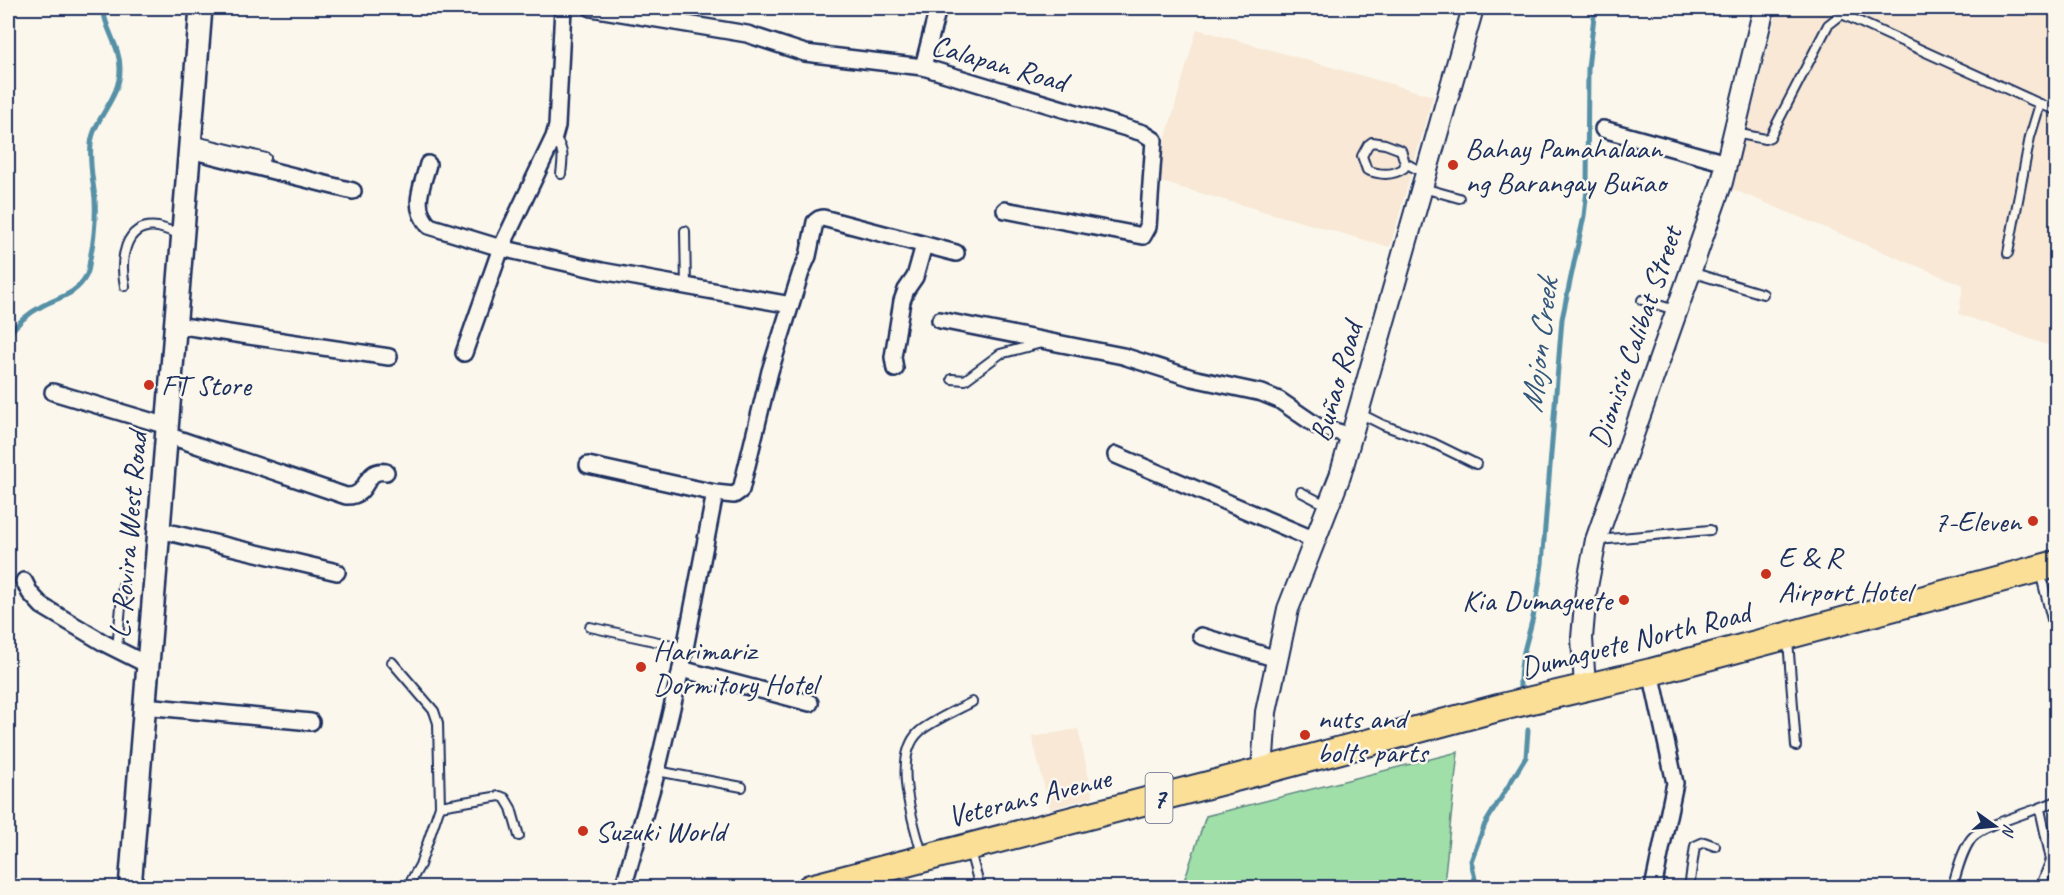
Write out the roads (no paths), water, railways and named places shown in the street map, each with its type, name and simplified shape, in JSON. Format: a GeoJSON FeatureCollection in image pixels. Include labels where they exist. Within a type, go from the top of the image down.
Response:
{"type":"FeatureCollection","features":[{"type":"Feature","properties":{"kind":"highway","name":"Dumaguete North Road"},"geometry":{"type":"LineString","coordinates":[[1508,706],[1651,672],[2048,566]]}},
{"type":"Feature","properties":{"kind":"highway","name":"Veterans Avenue"},"geometry":{"type":"LineString","coordinates":[[810,888],[1508,706]]}},
{"type":"Feature","properties":{"kind":"main road","name":"L. Rovira West Road"},"geometry":{"type":"LineString","coordinates":[[130,888],[201,8]]}},
{"type":"Feature","properties":{"kind":"street"},"geometry":{"type":"LineString","coordinates":[[464,353],[501,248],[554,137],[558,108],[563,8]]}},
{"type":"Feature","properties":{"kind":"street","name":"Calapan Road"},"geometry":{"type":"LineString","coordinates":[[591,8],[747,34],[805,53],[923,68],[1143,133],[1154,140],[1148,226],[1143,236],[1005,210]]}},
{"type":"Feature","properties":{"kind":"street"},"geometry":{"type":"LineString","coordinates":[[923,68],[938,8]]}},
{"type":"Feature","properties":{"kind":"street","name":"Buñao Road"},"geometry":{"type":"LineString","coordinates":[[1262,771],[1266,712],[1288,609],[1352,436],[1473,8]]}},
{"type":"Feature","properties":{"kind":"street","name":"Dionisio Calibat Street"},"geometry":{"type":"LineString","coordinates":[[1585,688],[1582,638],[1586,592],[1596,540],[1726,163],[1764,8]]}},
{"type":"Feature","properties":{"kind":"street"},"geometry":{"type":"LineString","coordinates":[[1603,129],[1726,163]]}},
{"type":"Feature","properties":{"kind":"street"},"geometry":{"type":"LineString","coordinates":[[190,145],[353,191]]}},
{"type":"Feature","properties":{"kind":"street"},"geometry":{"type":"LineString","coordinates":[[428,164],[418,207],[421,217],[429,226],[501,248],[602,271],[791,305]]}},
{"type":"Feature","properties":{"kind":"street"},"geometry":{"type":"LineString","coordinates":[[588,465],[734,495],[741,490],[770,370],[808,256],[815,222],[819,219],[956,254]]}},
{"type":"Feature","properties":{"kind":"street"},"geometry":{"type":"LineString","coordinates":[[895,369],[892,357],[902,301],[915,277],[924,245]]}},
{"type":"Feature","properties":{"kind":"street"},"geometry":{"type":"LineString","coordinates":[[940,320],[1123,356],[1191,378],[1262,393],[1279,400],[1317,426],[1352,436]]}},
{"type":"Feature","properties":{"kind":"street"},"geometry":{"type":"LineString","coordinates":[[176,325],[389,357]]}},
{"type":"Feature","properties":{"kind":"street"},"geometry":{"type":"LineString","coordinates":[[53,392],[346,496],[354,496],[363,490],[368,478],[373,474],[386,472]]}},
{"type":"Feature","properties":{"kind":"street"},"geometry":{"type":"LineString","coordinates":[[1116,455],[1315,540]]}},
{"type":"Feature","properties":{"kind":"street"},"geometry":{"type":"LineString","coordinates":[[622,888],[657,771],[686,648],[716,493]]}},
{"type":"Feature","properties":{"kind":"street"},"geometry":{"type":"LineString","coordinates":[[159,530],[337,572]]}},
{"type":"Feature","properties":{"kind":"street"},"geometry":{"type":"LineString","coordinates":[[24,581],[30,593],[42,606],[117,650],[148,664]]}},
{"type":"Feature","properties":{"kind":"street"},"geometry":{"type":"LineString","coordinates":[[1201,636],[1277,659]]}},
{"type":"Feature","properties":{"kind":"street"},"geometry":{"type":"LineString","coordinates":[[681,669],[810,704]]}},
{"type":"Feature","properties":{"kind":"street"},"geometry":{"type":"LineString","coordinates":[[1651,672],[1675,783],[1653,888]]}},
{"type":"Feature","properties":{"kind":"street"},"geometry":{"type":"LineString","coordinates":[[144,706],[311,722]]}},
{"type":"Feature","properties":{"kind":"lane"},"geometry":{"type":"LineString","coordinates":[[1734,133],[1765,139],[1770,137],[1827,25],[1842,14],[2056,110]]}},
{"type":"Feature","properties":{"kind":"lane"},"geometry":{"type":"LineString","coordinates":[[2008,253],[2030,137],[2040,104]]}},
{"type":"Feature","properties":{"kind":"lane"},"geometry":{"type":"LineString","coordinates":[[554,137],[561,146],[563,154],[561,174]]}},
{"type":"Feature","properties":{"kind":"lane"},"geometry":{"type":"LineString","coordinates":[[1405,163],[1404,168],[1393,174],[1376,173],[1367,170],[1362,156],[1368,145],[1375,141],[1401,150],[1405,163],[1423,181],[1459,198]]}},
{"type":"Feature","properties":{"kind":"lane"},"geometry":{"type":"LineString","coordinates":[[190,145],[266,158]]}},
{"type":"Feature","properties":{"kind":"lane"},"geometry":{"type":"LineString","coordinates":[[125,286],[121,269],[123,255],[135,232],[146,227],[158,227],[183,235]]}},
{"type":"Feature","properties":{"kind":"lane"},"geometry":{"type":"LineString","coordinates":[[685,231],[686,286]]}},
{"type":"Feature","properties":{"kind":"lane"},"geometry":{"type":"LineString","coordinates":[[1690,271],[1762,294]]}},
{"type":"Feature","properties":{"kind":"lane"},"geometry":{"type":"LineString","coordinates":[[1642,300],[1676,310]]}},
{"type":"Feature","properties":{"kind":"lane"},"geometry":{"type":"LineString","coordinates":[[952,379],[965,380],[1000,354],[1048,342]]}},
{"type":"Feature","properties":{"kind":"lane"},"geometry":{"type":"LineString","coordinates":[[1358,412],[1476,464]]}},
{"type":"Feature","properties":{"kind":"lane"},"geometry":{"type":"LineString","coordinates":[[1301,492],[1328,506]]}},
{"type":"Feature","properties":{"kind":"lane"},"geometry":{"type":"LineString","coordinates":[[1596,540],[1710,530]]}},
{"type":"Feature","properties":{"kind":"lane"},"geometry":{"type":"LineString","coordinates":[[2048,566],[2056,635]]}},
{"type":"Feature","properties":{"kind":"lane"},"geometry":{"type":"LineString","coordinates":[[117,650],[123,585]]}},
{"type":"Feature","properties":{"kind":"lane"},"geometry":{"type":"LineString","coordinates":[[590,627],[686,648]]}},
{"type":"Feature","properties":{"kind":"lane"},"geometry":{"type":"LineString","coordinates":[[1788,635],[1796,746]]}},
{"type":"Feature","properties":{"kind":"lane"},"geometry":{"type":"LineString","coordinates":[[392,662],[434,711],[438,723],[440,806],[420,865],[407,888]]}},
{"type":"Feature","properties":{"kind":"lane"},"geometry":{"type":"LineString","coordinates":[[923,859],[906,795],[906,765],[912,743],[920,731],[972,702]]}},
{"type":"Feature","properties":{"kind":"lane"},"geometry":{"type":"LineString","coordinates":[[657,771],[742,787]]}},
{"type":"Feature","properties":{"kind":"lane"},"geometry":{"type":"LineString","coordinates":[[440,806],[500,796],[505,798],[511,807],[519,836]]}},
{"type":"Feature","properties":{"kind":"lane"},"geometry":{"type":"LineString","coordinates":[[1952,888],[1972,837],[1985,828],[2056,801]]}},
{"type":"Feature","properties":{"kind":"lane"},"geometry":{"type":"LineString","coordinates":[[2040,809],[2054,857],[2040,888]]}},
{"type":"Feature","properties":{"kind":"lane"},"geometry":{"type":"LineString","coordinates":[[1689,888],[1695,846],[1704,842],[1715,846]]}},
{"type":"Feature","properties":{"kind":"lane"},"geometry":{"type":"LineString","coordinates":[[969,847],[980,888]]}},
{"type":"Feature","properties":{"kind":"waterway"},"geometry":{"type":"LineString","coordinates":[[8,336],[32,312],[67,295],[82,282],[88,272],[95,214],[91,144],[97,126],[116,89],[120,68],[118,52],[106,24],[103,8]]}},
{"type":"Feature","properties":{"kind":"waterway","name":"Mojon Creek"},"geometry":{"type":"LineString","coordinates":[[1520,689],[1521,664],[1535,609],[1542,564],[1562,319],[1584,216],[1587,190],[1588,68],[1595,8]]}},
{"type":"Feature","properties":{"kind":"waterway"},"geometry":{"type":"LineString","coordinates":[[8,433],[12,454],[8,474]]}},
{"type":"Feature","properties":{"kind":"waterway","name":"Mojon Creek"},"geometry":{"type":"LineString","coordinates":[[1477,888],[1471,861],[1485,824],[1526,757],[1528,730]]}},
{"type":"Feature","properties":{"kind":"place","name":"Bahay Pamahalaan ng Barangay Buñao"},"geometry":{"type":"Point","coordinates":[1453,165]}},
{"type":"Feature","properties":{"kind":"place","name":"FT Store"},"geometry":{"type":"Point","coordinates":[149,385]}},
{"type":"Feature","properties":{"kind":"place","name":"7-Eleven"},"geometry":{"type":"Point","coordinates":[2033,521]}},
{"type":"Feature","properties":{"kind":"place","name":"E & R Airport Hotel"},"geometry":{"type":"Point","coordinates":[1766,574]}},
{"type":"Feature","properties":{"kind":"place","name":"Kia Dumaguete"},"geometry":{"type":"Point","coordinates":[1624,600]}},
{"type":"Feature","properties":{"kind":"place","name":"Harimariz Dormitory Hotel"},"geometry":{"type":"Point","coordinates":[641,667]}},
{"type":"Feature","properties":{"kind":"place","name":"nuts and bolts parts"},"geometry":{"type":"Point","coordinates":[1305,735]}},
{"type":"Feature","properties":{"kind":"place","name":"Suzuki World"},"geometry":{"type":"Point","coordinates":[583,831]}}]}
